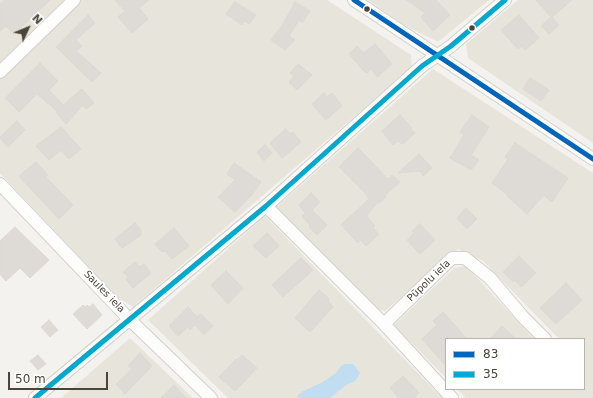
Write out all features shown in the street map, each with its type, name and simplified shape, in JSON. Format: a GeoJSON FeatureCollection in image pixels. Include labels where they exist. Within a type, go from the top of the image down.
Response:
{"type":"FeatureCollection","features":[{"type":"Feature","properties":{"kind":"street"},"geometry":{"type":"LineString","coordinates":[[0,72],[74,0]]}},
{"type":"Feature","properties":{"kind":"street"},"geometry":{"type":"LineString","coordinates":[[354,0],[593,159]]}},
{"type":"Feature","properties":{"kind":"street"},"geometry":{"type":"LineString","coordinates":[[35,398],[266,206],[422,66],[438,56],[505,0]]}},
{"type":"Feature","properties":{"kind":"street","name":"Saules iela"},"geometry":{"type":"LineString","coordinates":[[0,184],[129,319],[211,398]]}},
{"type":"Feature","properties":{"kind":"street"},"geometry":{"type":"LineString","coordinates":[[266,206],[384,324],[452,398]]}},
{"type":"Feature","properties":{"kind":"street","name":"Pūpolu iela"},"geometry":{"type":"LineString","coordinates":[[384,324],[452,258],[465,258],[490,278],[544,338]]}},
{"type":"Feature","properties":{"kind":"shaded area"},"geometry":{"type":"Polygon","coordinates":[[[0,0],[64,0],[0,62],[0,0]]]}},
{"type":"Feature","properties":{"kind":"shaded area"},"geometry":{"type":"Polygon","coordinates":[[[79,0],[327,0],[411,55],[412,67],[133,307],[117,297],[0,173],[0,77],[79,0]]]}},
{"type":"Feature","properties":{"kind":"shaded area"},"geometry":{"type":"Polygon","coordinates":[[[368,0],[489,0],[438,42],[404,25],[368,0]]]}},
{"type":"Feature","properties":{"kind":"shaded area"},"geometry":{"type":"Polygon","coordinates":[[[518,0],[593,0],[593,143],[468,58],[466,44],[518,0]]]}},
{"type":"Feature","properties":{"kind":"shaded area"},"geometry":{"type":"Polygon","coordinates":[[[433,69],[593,173],[593,398],[466,398],[458,390],[585,390],[585,338],[558,338],[483,261],[458,249],[385,311],[374,308],[276,207],[433,69]]]}},
{"type":"Feature","properties":{"kind":"shaded area"},"geometry":{"type":"Polygon","coordinates":[[[265,216],[442,398],[228,398],[148,320],[265,216]]]}},
{"type":"Feature","properties":{"kind":"shaded area"},"geometry":{"type":"Polygon","coordinates":[[[466,266],[533,338],[445,338],[445,377],[394,325],[454,268],[466,266]]]}},
{"type":"Feature","properties":{"kind":"shaded area"},"geometry":{"type":"Polygon","coordinates":[[[130,338],[193,398],[61,398],[130,338]]]}},
{"type":"Feature","properties":{"kind":"water"},"geometry":{"type":"Polygon","coordinates":[[[345,364],[353,364],[360,373],[355,381],[346,385],[330,398],[299,398],[297,396],[303,391],[321,383],[336,373],[341,366],[345,364]]]}},
{"type":"Feature","properties":{"kind":"building"},"geometry":{"type":"Polygon","coordinates":[[[5,0],[50,0],[14,34],[6,26],[0,31],[0,4],[5,0]]]}},
{"type":"Feature","properties":{"kind":"building"},"geometry":{"type":"Polygon","coordinates":[[[115,0],[149,0],[139,8],[148,19],[132,33],[118,17],[125,11],[115,0]]]}},
{"type":"Feature","properties":{"kind":"building"},"geometry":{"type":"Polygon","coordinates":[[[407,0],[436,0],[450,15],[433,31],[421,17],[425,13],[407,0]]]}},
{"type":"Feature","properties":{"kind":"building"},"geometry":{"type":"Polygon","coordinates":[[[536,0],[572,0],[552,17],[559,25],[549,34],[541,26],[551,17],[536,0]]]}},
{"type":"Feature","properties":{"kind":"building"},"geometry":{"type":"Polygon","coordinates":[[[235,2],[256,15],[249,24],[245,21],[242,25],[226,14],[235,2]]]}},
{"type":"Feature","properties":{"kind":"building"},"geometry":{"type":"Polygon","coordinates":[[[295,2],[310,11],[303,22],[299,20],[289,36],[295,40],[285,50],[271,40],[283,24],[295,2]]]}},
{"type":"Feature","properties":{"kind":"building"},"geometry":{"type":"Polygon","coordinates":[[[88,15],[95,23],[76,40],[82,46],[76,51],[101,73],[92,82],[56,47],[88,15]]]}},
{"type":"Feature","properties":{"kind":"building"},"geometry":{"type":"Polygon","coordinates":[[[519,15],[539,38],[525,50],[522,46],[518,49],[501,30],[519,15]]]}},
{"type":"Feature","properties":{"kind":"building"},"geometry":{"type":"Polygon","coordinates":[[[375,44],[392,64],[377,77],[371,69],[367,73],[365,72],[349,54],[357,46],[364,53],[375,44]]]}},
{"type":"Feature","properties":{"kind":"building"},"geometry":{"type":"Polygon","coordinates":[[[40,63],[58,81],[49,90],[63,105],[82,89],[94,103],[86,109],[83,105],[66,124],[56,112],[57,111],[37,94],[19,112],[5,98],[40,63]]]}},
{"type":"Feature","properties":{"kind":"building"},"geometry":{"type":"Polygon","coordinates":[[[298,64],[312,75],[297,90],[289,82],[294,76],[290,73],[298,64]]]}},
{"type":"Feature","properties":{"kind":"building"},"geometry":{"type":"Polygon","coordinates":[[[530,78],[549,90],[541,101],[523,89],[530,78]]]}},
{"type":"Feature","properties":{"kind":"building"},"geometry":{"type":"Polygon","coordinates":[[[324,93],[327,97],[332,93],[342,106],[326,120],[312,104],[324,93]]]}},
{"type":"Feature","properties":{"kind":"building"},"geometry":{"type":"Polygon","coordinates":[[[400,115],[415,133],[403,144],[398,141],[393,145],[382,131],[400,115]]]}},
{"type":"Feature","properties":{"kind":"building"},"geometry":{"type":"Polygon","coordinates":[[[472,115],[489,127],[471,155],[479,160],[471,170],[450,158],[464,135],[460,132],[472,115]]]}},
{"type":"Feature","properties":{"kind":"building"},"geometry":{"type":"Polygon","coordinates":[[[17,121],[25,130],[8,147],[0,137],[17,121]]]}},
{"type":"Feature","properties":{"kind":"building"},"geometry":{"type":"Polygon","coordinates":[[[61,127],[81,149],[69,159],[61,150],[49,160],[36,146],[61,127]]]}},
{"type":"Feature","properties":{"kind":"building"},"geometry":{"type":"Polygon","coordinates":[[[286,129],[290,134],[293,132],[301,142],[282,158],[270,143],[286,129]]]}},
{"type":"Feature","properties":{"kind":"building"},"geometry":{"type":"Polygon","coordinates":[[[515,143],[568,178],[552,202],[544,195],[527,214],[507,196],[508,195],[492,183],[508,159],[505,157],[515,143]]]}},
{"type":"Feature","properties":{"kind":"building"},"geometry":{"type":"Polygon","coordinates":[[[265,145],[272,153],[264,161],[257,152],[265,145]]]}},
{"type":"Feature","properties":{"kind":"building"},"geometry":{"type":"Polygon","coordinates":[[[358,148],[388,179],[392,175],[400,182],[385,195],[386,197],[379,203],[378,202],[366,216],[375,226],[373,228],[379,234],[366,246],[361,240],[358,243],[341,225],[369,199],[339,167],[358,148]]]}},
{"type":"Feature","properties":{"kind":"building"},"geometry":{"type":"Polygon","coordinates":[[[419,154],[432,168],[423,176],[420,171],[398,173],[419,154]]]}},
{"type":"Feature","properties":{"kind":"building"},"geometry":{"type":"Polygon","coordinates":[[[36,162],[48,175],[46,177],[73,205],[59,219],[19,176],[36,162]]]}},
{"type":"Feature","properties":{"kind":"building"},"geometry":{"type":"Polygon","coordinates":[[[234,163],[261,182],[251,196],[235,212],[218,197],[235,180],[227,174],[234,163]]]}},
{"type":"Feature","properties":{"kind":"building"},"geometry":{"type":"Polygon","coordinates":[[[311,193],[320,202],[312,210],[327,225],[317,235],[309,227],[310,225],[302,216],[305,213],[299,205],[311,193]]]}},
{"type":"Feature","properties":{"kind":"building"},"geometry":{"type":"Polygon","coordinates":[[[466,208],[477,219],[467,229],[457,218],[466,208]]]}},
{"type":"Feature","properties":{"kind":"building"},"geometry":{"type":"Polygon","coordinates":[[[135,223],[141,230],[141,235],[122,248],[115,239],[135,223]]]}},
{"type":"Feature","properties":{"kind":"building"},"geometry":{"type":"Polygon","coordinates":[[[420,224],[435,240],[420,254],[407,240],[414,233],[412,231],[420,224]]]}},
{"type":"Feature","properties":{"kind":"building"},"geometry":{"type":"Polygon","coordinates":[[[15,227],[49,260],[30,278],[20,268],[6,281],[0,274],[0,241],[15,227]]]}},
{"type":"Feature","properties":{"kind":"building"},"geometry":{"type":"Polygon","coordinates":[[[174,228],[189,246],[172,259],[165,251],[162,252],[155,244],[174,228]]]}},
{"type":"Feature","properties":{"kind":"building"},"geometry":{"type":"Polygon","coordinates":[[[267,233],[279,246],[266,258],[253,246],[267,233]]]}},
{"type":"Feature","properties":{"kind":"building"},"geometry":{"type":"Polygon","coordinates":[[[519,256],[536,273],[521,287],[515,280],[513,282],[503,272],[519,256]]]}},
{"type":"Feature","properties":{"kind":"building"},"geometry":{"type":"Polygon","coordinates":[[[301,258],[313,270],[283,297],[272,285],[301,258]]]}},
{"type":"Feature","properties":{"kind":"building"},"geometry":{"type":"Polygon","coordinates":[[[135,262],[140,267],[144,264],[151,273],[133,288],[126,279],[128,277],[123,272],[135,262]]]}},
{"type":"Feature","properties":{"kind":"building"},"geometry":{"type":"Polygon","coordinates":[[[226,271],[243,288],[228,304],[211,285],[226,271]]]}},
{"type":"Feature","properties":{"kind":"building"},"geometry":{"type":"Polygon","coordinates":[[[566,283],[582,300],[556,324],[540,308],[566,283]]]}},
{"type":"Feature","properties":{"kind":"building"},"geometry":{"type":"Polygon","coordinates":[[[319,290],[329,299],[328,301],[333,307],[310,332],[295,318],[319,290]]]}},
{"type":"Feature","properties":{"kind":"building"},"geometry":{"type":"Polygon","coordinates":[[[93,304],[102,315],[87,329],[73,314],[83,305],[85,307],[87,305],[89,307],[93,304]]]}},
{"type":"Feature","properties":{"kind":"building"},"geometry":{"type":"Polygon","coordinates":[[[188,307],[197,317],[201,314],[213,326],[204,335],[195,325],[190,330],[188,327],[178,336],[169,326],[188,307]]]}},
{"type":"Feature","properties":{"kind":"building"},"geometry":{"type":"Polygon","coordinates":[[[443,312],[466,338],[445,338],[445,365],[422,339],[437,325],[433,321],[443,312]]]}},
{"type":"Feature","properties":{"kind":"building"},"geometry":{"type":"Polygon","coordinates":[[[49,320],[58,330],[50,337],[41,327],[49,320]]]}},
{"type":"Feature","properties":{"kind":"building"},"geometry":{"type":"Polygon","coordinates":[[[502,326],[515,338],[491,338],[502,326]]]}},
{"type":"Feature","properties":{"kind":"building"},"geometry":{"type":"Polygon","coordinates":[[[140,353],[152,366],[125,394],[116,384],[132,369],[128,366],[140,353]]]}},
{"type":"Feature","properties":{"kind":"building"},"geometry":{"type":"Polygon","coordinates":[[[38,355],[46,364],[38,370],[30,361],[38,355]]]}},
{"type":"Feature","properties":{"kind":"building"},"geometry":{"type":"Polygon","coordinates":[[[242,355],[257,368],[235,391],[219,377],[236,359],[237,360],[242,355]]]}},
{"type":"Feature","properties":{"kind":"building"},"geometry":{"type":"Polygon","coordinates":[[[403,376],[419,393],[414,398],[399,398],[390,388],[403,376]]]}},
{"type":"Feature","properties":{"kind":"building"},"geometry":{"type":"Polygon","coordinates":[[[174,385],[186,398],[161,398],[174,385]]]}},
{"type":"Feature","properties":{"kind":"transit line","name":"83"},"geometry":{"type":"LineString","coordinates":[[354,0],[593,159]]}},
{"type":"Feature","properties":{"kind":"transit line","name":"35"},"geometry":{"type":"LineString","coordinates":[[35,398],[266,206],[422,66],[451,46],[505,0]]}}]}
